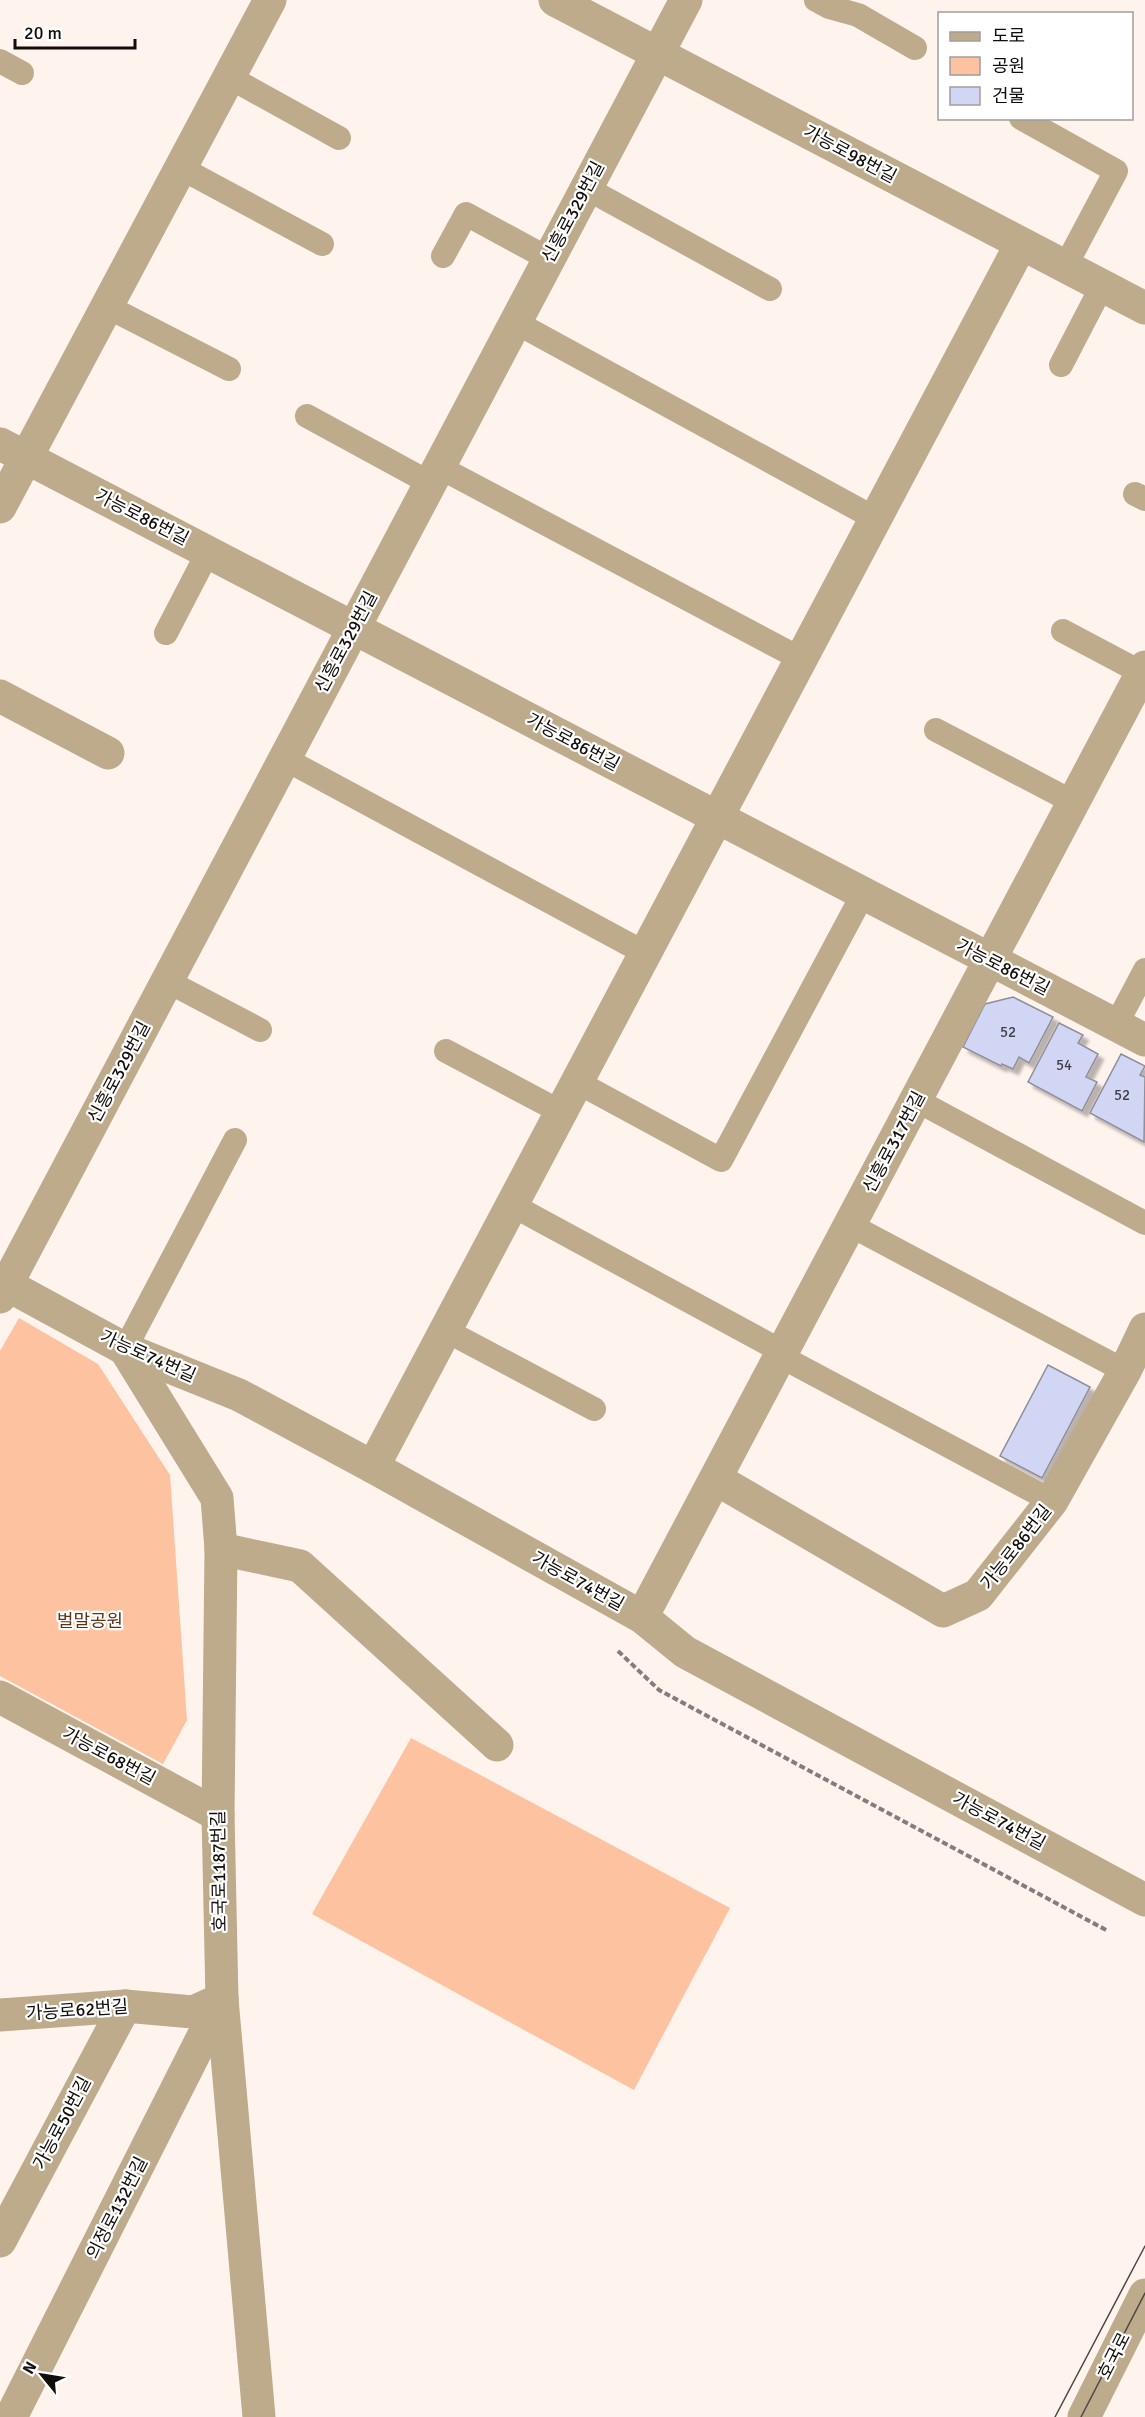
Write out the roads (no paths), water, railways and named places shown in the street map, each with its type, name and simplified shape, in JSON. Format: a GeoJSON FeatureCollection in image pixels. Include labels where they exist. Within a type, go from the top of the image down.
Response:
{"type":"FeatureCollection","features":[{"type":"Feature","properties":{"kind":"street"},"geometry":{"type":"LineString","coordinates":[[0,507],[13,450],[106,306],[270,0]]}},
{"type":"Feature","properties":{"kind":"street","name":"가능로98번길"},"geometry":{"type":"LineString","coordinates":[[555,0],[1145,308]]}},
{"type":"Feature","properties":{"kind":"street","name":"신흥로329번길"},"geometry":{"type":"LineString","coordinates":[[2,1287],[285,759],[686,0]]}},
{"type":"Feature","properties":{"kind":"street"},"geometry":{"type":"LineString","coordinates":[[373,1467],[1021,244]]}},
{"type":"Feature","properties":{"kind":"street","name":"가능로86번길"},"geometry":{"type":"LineString","coordinates":[[13,450],[1145,1040]]}},
{"type":"Feature","properties":{"kind":"street","name":"신흥로317번길"},"geometry":{"type":"LineString","coordinates":[[642,1617],[1143,670]]}},
{"type":"Feature","properties":{"kind":"street"},"geometry":{"type":"LineString","coordinates":[[0,696],[108,753]]}},
{"type":"Feature","properties":{"kind":"street","name":"가능로74번길"},"geometry":{"type":"LineString","coordinates":[[2,1287],[125,1349],[239,1395],[642,1617],[686,1652],[1145,1900]]}},
{"type":"Feature","properties":{"kind":"street","name":"가능로86번길"},"geometry":{"type":"LineString","coordinates":[[716,1479],[943,1611],[978,1595],[1052,1501],[1125,1371],[1145,1329]]}},
{"type":"Feature","properties":{"kind":"street","name":"호국로1187번길"},"geometry":{"type":"LineString","coordinates":[[125,1349],[217,1498],[221,1549],[218,1815],[222,2000],[259,2417]]}},
{"type":"Feature","properties":{"kind":"street"},"geometry":{"type":"LineString","coordinates":[[221,1549],[300,1566],[497,1745]]}},
{"type":"Feature","properties":{"kind":"street","name":"가능로68번길"},"geometry":{"type":"LineString","coordinates":[[0,1697],[218,1815]]}},
{"type":"Feature","properties":{"kind":"street","name":"가능로62번길"},"geometry":{"type":"LineString","coordinates":[[0,2016],[124,2006],[193,2013],[222,2000]]}},
{"type":"Feature","properties":{"kind":"street","name":"의정로132번길"},"geometry":{"type":"LineString","coordinates":[[11,2417],[222,2000]]}},
{"type":"Feature","properties":{"kind":"street","name":"가능로50번길"},"geometry":{"type":"LineString","coordinates":[[0,2241],[124,2006]]}},
{"type":"Feature","properties":{"kind":"street","name":"호국로"},"geometry":{"type":"LineString","coordinates":[[1084,2417],[1145,2295]]}},
{"type":"Feature","properties":{"kind":"lane"},"geometry":{"type":"LineString","coordinates":[[816,0],[829,7],[858,15],[915,48]]}},
{"type":"Feature","properties":{"kind":"lane"},"geometry":{"type":"LineString","coordinates":[[0,61],[22,73]]}},
{"type":"Feature","properties":{"kind":"lane"},"geometry":{"type":"LineString","coordinates":[[229,76],[339,138]]}},
{"type":"Feature","properties":{"kind":"lane"},"geometry":{"type":"LineString","coordinates":[[1025,120],[1116,171],[1065,267]]}},
{"type":"Feature","properties":{"kind":"lane"},"geometry":{"type":"LineString","coordinates":[[179,167],[322,244]]}},
{"type":"Feature","properties":{"kind":"lane"},"geometry":{"type":"LineString","coordinates":[[586,188],[770,289]]}},
{"type":"Feature","properties":{"kind":"lane"},"geometry":{"type":"LineString","coordinates":[[443,256],[466,214],[549,259]]}},
{"type":"Feature","properties":{"kind":"lane"},"geometry":{"type":"LineString","coordinates":[[1061,365],[1102,286]]}},
{"type":"Feature","properties":{"kind":"lane"},"geometry":{"type":"LineString","coordinates":[[106,306],[229,369]]}},
{"type":"Feature","properties":{"kind":"lane"},"geometry":{"type":"LineString","coordinates":[[515,322],[876,519]]}},
{"type":"Feature","properties":{"kind":"lane"},"geometry":{"type":"LineString","coordinates":[[308,416],[435,475],[801,659]]}},
{"type":"Feature","properties":{"kind":"lane"},"geometry":{"type":"LineString","coordinates":[[166,633],[208,552]]}},
{"type":"Feature","properties":{"kind":"lane"},"geometry":{"type":"LineString","coordinates":[[1063,632],[1143,670]]}},
{"type":"Feature","properties":{"kind":"lane"},"geometry":{"type":"LineString","coordinates":[[936,729],[1073,802]]}},
{"type":"Feature","properties":{"kind":"lane"},"geometry":{"type":"LineString","coordinates":[[285,759],[645,953]]}},
{"type":"Feature","properties":{"kind":"lane"},"geometry":{"type":"LineString","coordinates":[[577,1082],[721,1160],[863,894]]}},
{"type":"Feature","properties":{"kind":"lane"},"geometry":{"type":"LineString","coordinates":[[1116,1025],[1145,970]]}},
{"type":"Feature","properties":{"kind":"lane"},"geometry":{"type":"LineString","coordinates":[[167,981],[260,1030]]}},
{"type":"Feature","properties":{"kind":"lane"},"geometry":{"type":"LineString","coordinates":[[446,1051],[561,1112]]}},
{"type":"Feature","properties":{"kind":"lane"},"geometry":{"type":"LineString","coordinates":[[916,1100],[1145,1223]]}},
{"type":"Feature","properties":{"kind":"lane"},"geometry":{"type":"LineString","coordinates":[[125,1349],[235,1140]]}},
{"type":"Feature","properties":{"kind":"lane"},"geometry":{"type":"LineString","coordinates":[[512,1205],[1052,1501]]}},
{"type":"Feature","properties":{"kind":"lane"},"geometry":{"type":"LineString","coordinates":[[850,1225],[1125,1371]]}},
{"type":"Feature","properties":{"kind":"lane"},"geometry":{"type":"LineString","coordinates":[[445,1330],[594,1410]]}},
{"type":"Feature","properties":{"kind":"tram line"},"geometry":{"type":"LineString","coordinates":[[1055,2417],[1145,2246]]}},
{"type":"Feature","properties":{"kind":"tram line"},"geometry":{"type":"LineString","coordinates":[[1081,2417],[1145,2293]]}},
{"type":"Feature","properties":{"kind":"park label","name":"벌말공원"},"geometry":{"type":"Point","coordinates":[90,1621]}}]}
